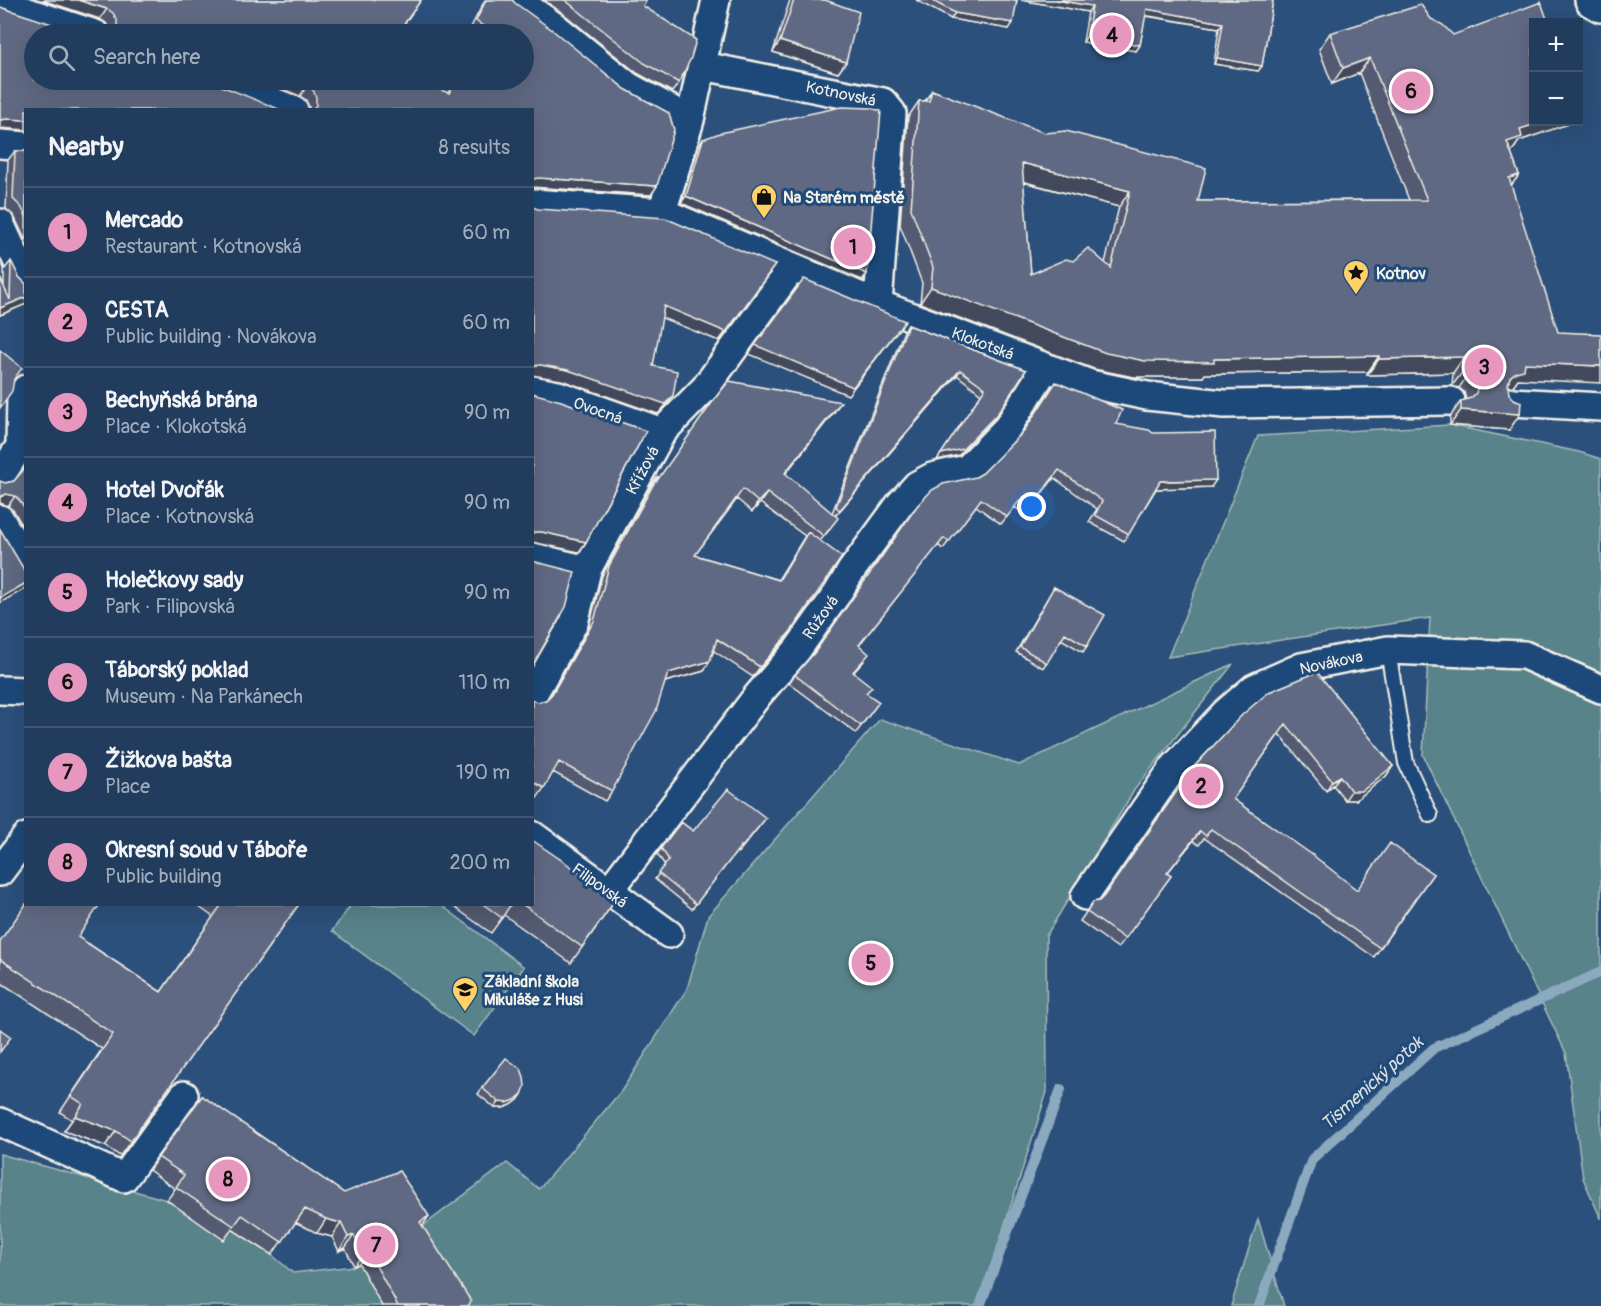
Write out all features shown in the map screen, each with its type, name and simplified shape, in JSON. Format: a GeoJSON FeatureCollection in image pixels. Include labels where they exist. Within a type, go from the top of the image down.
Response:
{"type":"FeatureCollection","features":[{"type":"Feature","properties":{"kind":"main road"},"geometry":{"type":"LineString","coordinates":[[1592,0],[1601,5]]}},
{"type":"Feature","properties":{"kind":"street"},"geometry":{"type":"LineString","coordinates":[[517,0],[554,26],[628,86],[690,120]]}},
{"type":"Feature","properties":{"kind":"street"},"geometry":{"type":"LineString","coordinates":[[662,212],[690,120],[716,0]]}},
{"type":"Feature","properties":{"kind":"street"},"geometry":{"type":"LineString","coordinates":[[0,3],[64,24]]}},
{"type":"Feature","properties":{"kind":"street","name":"Kotnovská"},"geometry":{"type":"LineString","coordinates":[[703,66],[833,90],[883,102],[892,113],[878,304]]}},
{"type":"Feature","properties":{"kind":"street"},"geometry":{"type":"LineString","coordinates":[[243,90],[289,108]]}},
{"type":"Feature","properties":{"kind":"street"},"geometry":{"type":"LineString","coordinates":[[0,144],[24,146]]}},
{"type":"Feature","properties":{"kind":"street","name":"Klokotská"},"geometry":{"type":"LineString","coordinates":[[534,203],[662,212],[878,304],[1090,384],[1147,396],[1224,404],[1451,401]]}},
{"type":"Feature","properties":{"kind":"street"},"geometry":{"type":"LineString","coordinates":[[0,223],[24,276]]}},
{"type":"Feature","properties":{"kind":"street","name":"Křížová"},"geometry":{"type":"LineString","coordinates":[[534,693],[574,623],[587,570],[662,432],[705,388],[792,268]]}},
{"type":"Feature","properties":{"kind":"street","name":"Růžová"},"geometry":{"type":"LineString","coordinates":[[609,891],[758,695],[797,650],[900,504],[917,485],[932,477],[967,469],[1007,428],[1046,367]]}},
{"type":"Feature","properties":{"kind":"street","name":"Ovocná"},"geometry":{"type":"LineString","coordinates":[[534,390],[558,395],[662,432]]}},
{"type":"Feature","properties":{"kind":"street"},"geometry":{"type":"LineString","coordinates":[[0,477],[20,446],[21,397],[24,392]]}},
{"type":"Feature","properties":{"kind":"street"},"geometry":{"type":"LineString","coordinates":[[1512,402],[1601,407]]}},
{"type":"Feature","properties":{"kind":"street"},"geometry":{"type":"LineString","coordinates":[[0,519],[24,561]]}},
{"type":"Feature","properties":{"kind":"street"},"geometry":{"type":"LineString","coordinates":[[534,557],[587,570]]}},
{"type":"Feature","properties":{"kind":"street","name":"Novákova"},"geometry":{"type":"LineString","coordinates":[[1085,896],[1174,766],[1225,713],[1254,688],[1301,667],[1388,650],[1524,655],[1601,689]]}},
{"type":"Feature","properties":{"kind":"street"},"geometry":{"type":"LineString","coordinates":[[0,690],[24,691]]}},
{"type":"Feature","properties":{"kind":"street","name":"Filipovská"},"geometry":{"type":"LineString","coordinates":[[534,836],[669,934]]}},
{"type":"Feature","properties":{"kind":"street"},"geometry":{"type":"LineString","coordinates":[[0,872],[24,840]]}},
{"type":"Feature","properties":{"kind":"street"},"geometry":{"type":"LineString","coordinates":[[0,1122],[124,1178],[184,1095]]}},
{"type":"Feature","properties":{"kind":"lane"},"geometry":{"type":"LineString","coordinates":[[1388,650],[1406,762],[1430,815]]}},
{"type":"Feature","properties":{"kind":"green space"},"geometry":{"type":"Polygon","coordinates":[[[1450,425],[1579,452],[1601,459],[1601,1219],[1583,1178],[1566,1053],[1423,755],[1430,618],[1168,657],[1258,436],[1450,425]]]}},
{"type":"Feature","properties":{"kind":"green space"},"geometry":{"type":"Polygon","coordinates":[[[1233,664],[1135,789],[1046,936],[1047,1092],[979,1306],[457,1306],[411,1235],[507,1163],[539,1189],[622,1090],[687,989],[708,916],[880,719],[1019,765],[1233,664]]]}},
{"type":"Feature","properties":{"kind":"green space"},"geometry":{"type":"Polygon","coordinates":[[[350,906],[442,906],[524,967],[474,1036],[332,931],[350,906]]]}},
{"type":"Feature","properties":{"kind":"green space"},"geometry":{"type":"Polygon","coordinates":[[[0,1154],[167,1200],[232,1229],[272,1255],[293,1273],[359,1264],[382,1306],[0,1306],[0,1154]]]}},
{"type":"Feature","properties":{"kind":"green space"},"geometry":{"type":"Polygon","coordinates":[[[1258,1219],[1284,1306],[1231,1306],[1258,1219]]]}},
{"type":"Feature","properties":{"kind":"building"},"geometry":{"type":"Polygon","coordinates":[[[78,0],[421,0],[404,24],[117,24],[113,13],[78,0]]]}},
{"type":"Feature","properties":{"kind":"building"},"geometry":{"type":"Polygon","coordinates":[[[486,0],[512,0],[625,89],[669,113],[674,130],[657,186],[534,179],[534,108],[314,108],[316,97],[313,90],[440,90],[449,93],[451,90],[534,90],[534,24],[480,24],[476,21],[486,0]]]}},
{"type":"Feature","properties":{"kind":"building"},"geometry":{"type":"Polygon","coordinates":[[[565,0],[646,0],[643,6],[696,40],[691,58],[679,83],[644,63],[565,0]]]}},
{"type":"Feature","properties":{"kind":"building"},"geometry":{"type":"Polygon","coordinates":[[[794,0],[825,0],[859,12],[846,62],[780,41],[794,0]]]}},
{"type":"Feature","properties":{"kind":"building"},"geometry":{"type":"Polygon","coordinates":[[[931,0],[1017,0],[1013,23],[955,13],[931,0]]]}},
{"type":"Feature","properties":{"kind":"building"},"geometry":{"type":"Polygon","coordinates":[[[1056,0],[1273,0],[1262,66],[1217,58],[1223,23],[1147,9],[1140,45],[1087,36],[1092,6],[1056,0]]]}},
{"type":"Feature","properties":{"kind":"building"},"geometry":{"type":"Polygon","coordinates":[[[1541,2],[1547,18],[1529,18],[1529,126],[1520,129],[1522,137],[1507,142],[1519,175],[1509,178],[1558,332],[1601,334],[1601,366],[1525,363],[1524,370],[1510,377],[1508,385],[1509,394],[1521,402],[1520,414],[1461,410],[1461,401],[1471,398],[1476,393],[1478,385],[1475,377],[1464,370],[1464,357],[1379,359],[1379,356],[1214,359],[1214,362],[1145,361],[1106,353],[931,287],[933,267],[911,209],[919,101],[929,101],[932,90],[1045,133],[1066,131],[1206,168],[1198,201],[1427,200],[1370,58],[1343,68],[1330,33],[1421,5],[1431,19],[1443,25],[1453,35],[1541,2]],[[1022,163],[1031,274],[1066,259],[1073,261],[1088,248],[1111,268],[1130,191],[1022,163]]]}},
{"type":"Feature","properties":{"kind":"building"},"geometry":{"type":"Polygon","coordinates":[[[0,7],[52,24],[24,24],[24,90],[231,90],[276,108],[24,108],[24,120],[0,120],[0,7]]]}},
{"type":"Feature","properties":{"kind":"building"},"geometry":{"type":"Polygon","coordinates":[[[841,107],[871,108],[881,111],[867,274],[686,196],[703,139],[720,133],[841,107]]]}},
{"type":"Feature","properties":{"kind":"building"},"geometry":{"type":"Polygon","coordinates":[[[15,151],[24,151],[24,212],[13,199],[15,151]]]}},
{"type":"Feature","properties":{"kind":"building"},"geometry":{"type":"Polygon","coordinates":[[[534,208],[665,218],[775,265],[726,332],[664,306],[653,366],[677,371],[673,396],[665,404],[568,370],[534,366],[534,208]]]}},
{"type":"Feature","properties":{"kind":"building"},"geometry":{"type":"Polygon","coordinates":[[[11,261],[24,282],[24,298],[0,308],[0,278],[10,300],[11,261]]]}},
{"type":"Feature","properties":{"kind":"building"},"geometry":{"type":"Polygon","coordinates":[[[804,279],[905,321],[853,387],[755,345],[804,279]]]}},
{"type":"Feature","properties":{"kind":"building"},"geometry":{"type":"Polygon","coordinates":[[[908,325],[1026,370],[998,413],[963,449],[941,454],[985,388],[960,370],[840,510],[836,507],[908,325]]]}},
{"type":"Feature","properties":{"kind":"building"},"geometry":{"type":"Polygon","coordinates":[[[0,350],[22,368],[14,379],[12,391],[0,408],[0,350]]]}},
{"type":"Feature","properties":{"kind":"building"},"geometry":{"type":"Polygon","coordinates":[[[729,381],[841,402],[785,473],[838,518],[824,536],[767,493],[758,502],[743,489],[695,555],[779,580],[808,532],[842,557],[791,631],[760,667],[717,639],[710,661],[668,673],[656,711],[612,791],[559,762],[544,788],[534,782],[534,701],[546,700],[552,694],[594,621],[609,566],[658,476],[656,482],[729,381]]]}},
{"type":"Feature","properties":{"kind":"building"},"geometry":{"type":"Polygon","coordinates":[[[1056,382],[1122,410],[1116,424],[1149,430],[1153,433],[1215,432],[1216,480],[1160,481],[1129,534],[1095,515],[1102,501],[1059,470],[1030,508],[1020,500],[1007,517],[981,499],[949,542],[944,538],[859,645],[869,654],[853,672],[872,687],[866,693],[879,702],[861,726],[795,675],[815,652],[917,506],[932,490],[943,484],[976,477],[983,473],[1024,431],[1056,382]]]}},
{"type":"Feature","properties":{"kind":"building"},"geometry":{"type":"Polygon","coordinates":[[[534,394],[646,431],[586,542],[535,532],[534,394]]]}},
{"type":"Feature","properties":{"kind":"building"},"geometry":{"type":"Polygon","coordinates":[[[24,469],[24,507],[15,496],[6,494],[0,497],[0,481],[5,483],[14,481],[24,469]]]}},
{"type":"Feature","properties":{"kind":"building"},"geometry":{"type":"Polygon","coordinates":[[[0,529],[24,570],[24,584],[0,598],[0,529]]]}},
{"type":"Feature","properties":{"kind":"building"},"geometry":{"type":"Polygon","coordinates":[[[534,562],[575,572],[566,607],[534,663],[534,562]]]}},
{"type":"Feature","properties":{"kind":"building"},"geometry":{"type":"Polygon","coordinates":[[[1054,587],[1105,615],[1087,646],[1065,633],[1047,663],[1020,647],[1054,587]]]}},
{"type":"Feature","properties":{"kind":"building"},"geometry":{"type":"Polygon","coordinates":[[[1317,672],[1393,766],[1362,791],[1351,791],[1340,776],[1332,781],[1286,724],[1233,799],[1314,856],[1357,890],[1390,843],[1433,874],[1380,948],[1211,829],[1206,836],[1200,831],[1167,873],[1171,876],[1125,939],[1087,912],[1093,902],[1099,901],[1104,896],[1193,768],[1242,715],[1269,692],[1317,672]]]}},
{"type":"Feature","properties":{"kind":"building"},"geometry":{"type":"Polygon","coordinates":[[[728,789],[766,818],[696,904],[658,873],[669,860],[661,848],[681,822],[693,831],[728,789]]]}},
{"type":"Feature","properties":{"kind":"building"},"geometry":{"type":"Polygon","coordinates":[[[534,841],[617,898],[582,947],[525,906],[534,906],[534,841]]]}},
{"type":"Feature","properties":{"kind":"building"},"geometry":{"type":"Polygon","coordinates":[[[25,906],[99,906],[78,937],[161,992],[221,906],[298,906],[131,1141],[116,1131],[75,1116],[83,1104],[71,1096],[113,1034],[0,959],[0,941],[25,906]]]}},
{"type":"Feature","properties":{"kind":"building"},"geometry":{"type":"Polygon","coordinates":[[[486,906],[510,906],[502,918],[486,906]]]}},
{"type":"Feature","properties":{"kind":"building"},"geometry":{"type":"Polygon","coordinates":[[[0,1029],[11,1037],[0,1052],[0,1029]]]}},
{"type":"Feature","properties":{"kind":"building"},"geometry":{"type":"Polygon","coordinates":[[[506,1058],[521,1069],[525,1087],[522,1094],[507,1103],[499,1102],[482,1088],[506,1058]]]}},
{"type":"Feature","properties":{"kind":"building"},"geometry":{"type":"Polygon","coordinates":[[[202,1096],[344,1193],[399,1171],[429,1216],[420,1222],[471,1301],[468,1306],[398,1306],[368,1251],[364,1253],[354,1235],[348,1237],[341,1223],[305,1209],[282,1242],[242,1215],[234,1226],[176,1187],[184,1175],[158,1157],[202,1096]]]}},
{"type":"Feature","properties":{"kind":"waterway","name":"Tismenický potok"},"geometry":{"type":"LineString","coordinates":[[1259,1306],[1312,1159],[1434,1048],[1601,972]]}},
{"type":"Feature","properties":{"kind":"waterway"},"geometry":{"type":"LineString","coordinates":[[980,1306],[1061,1089]]}},
{"type":"Feature","properties":{"kind":"place","name":"Hotel Dvořák"},"geometry":{"type":"Point","coordinates":[1112,35]}},
{"type":"Feature","properties":{"kind":"place","name":"Táborský poklad"},"geometry":{"type":"Point","coordinates":[1411,91]}},
{"type":"Feature","properties":{"kind":"place","name":"Na Starém městě"},"geometry":{"type":"Point","coordinates":[764,220]}},
{"type":"Feature","properties":{"kind":"place","name":"Mercado"},"geometry":{"type":"Point","coordinates":[853,247]}},
{"type":"Feature","properties":{"kind":"place","name":"Kotnov"},"geometry":{"type":"Point","coordinates":[1356,296]}},
{"type":"Feature","properties":{"kind":"place","name":"Bechyňská brána"},"geometry":{"type":"Point","coordinates":[1484,367]}},
{"type":"Feature","properties":{"kind":"place","name":"CESTA"},"geometry":{"type":"Point","coordinates":[1201,786]}},
{"type":"Feature","properties":{"kind":"place","name":"Holečkovy sady"},"geometry":{"type":"Point","coordinates":[871,963]}},
{"type":"Feature","properties":{"kind":"place","name":"Základní škola Mikuláše z Husi"},"geometry":{"type":"Point","coordinates":[465,1013]}},
{"type":"Feature","properties":{"kind":"place","name":"Okresní soud v Táboře"},"geometry":{"type":"Point","coordinates":[228,1179]}},
{"type":"Feature","properties":{"kind":"place","name":"Žižkova bašta"},"geometry":{"type":"Point","coordinates":[376,1245]}}]}
